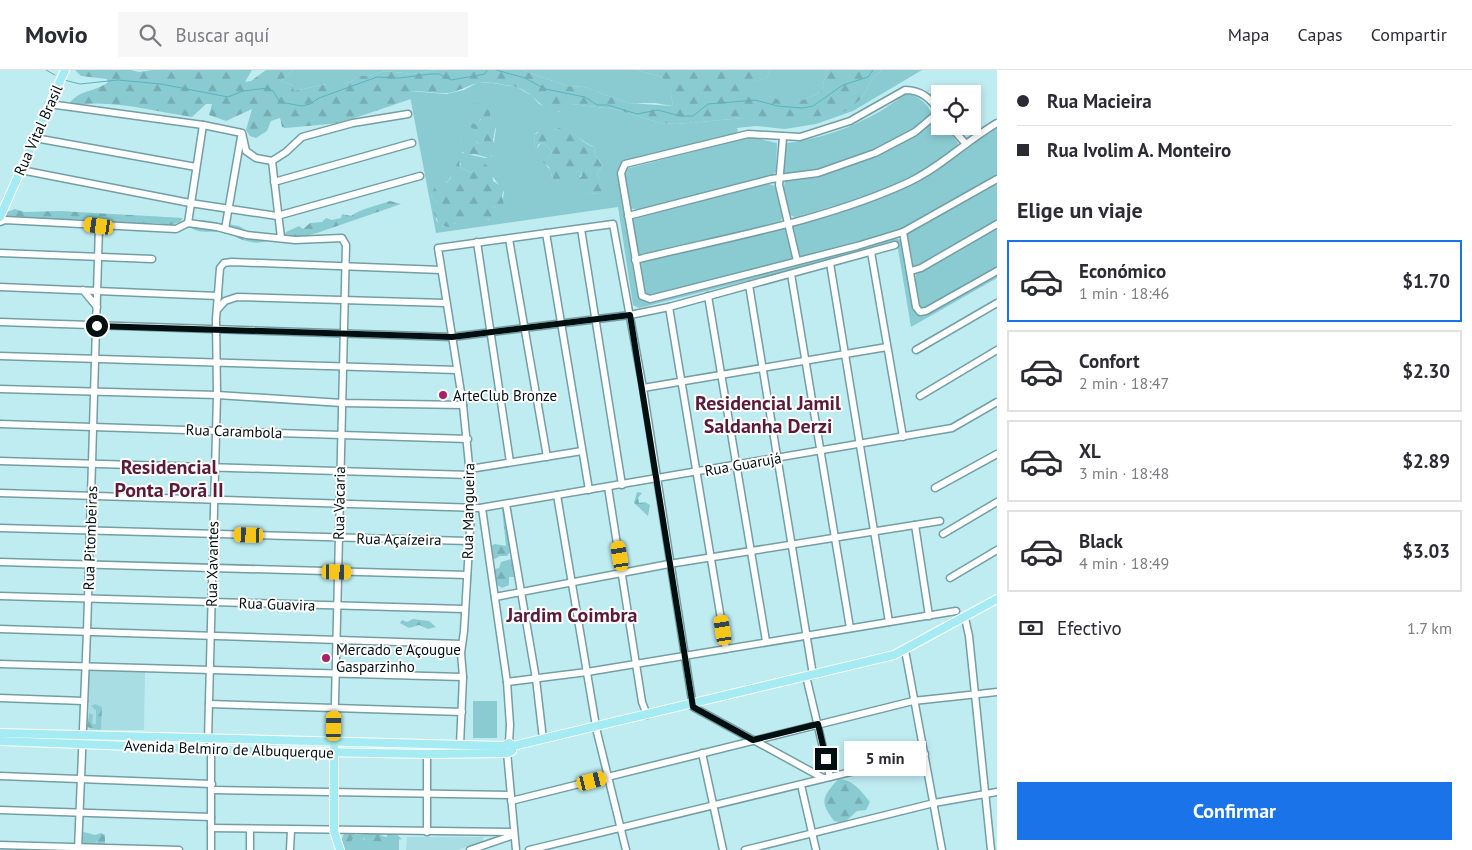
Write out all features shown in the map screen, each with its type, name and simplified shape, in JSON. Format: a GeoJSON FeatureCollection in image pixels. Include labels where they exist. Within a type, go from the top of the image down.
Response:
{"type":"FeatureCollection","features":[{"type":"Feature","properties":{"kind":"main road","name":"Rua Vital Brasil"},"geometry":{"type":"LineString","coordinates":[[0,217],[62,76]]}},
{"type":"Feature","properties":{"kind":"main road","name":"Avenida Belmiro de Albuquerque"},"geometry":{"type":"LineString","coordinates":[[211,742],[334,752],[427,754],[508,747],[693,706],[905,650],[965,618],[997,598]]}},
{"type":"Feature","properties":{"kind":"main road","name":"Avenida Belmiro de Albuquerque"},"geometry":{"type":"LineString","coordinates":[[0,733],[82,740]]}},
{"type":"Feature","properties":{"kind":"main road","name":"Avenida Belmiro de Albuquerque"},"geometry":{"type":"LineString","coordinates":[[0,741],[82,740],[508,747]]}},
{"type":"Feature","properties":{"kind":"main road","name":"Rua Vacaria"},"geometry":{"type":"LineString","coordinates":[[334,743],[334,831],[339,849]]}},
{"type":"Feature","properties":{"kind":"street"},"geometry":{"type":"LineString","coordinates":[[931,101],[926,95],[916,90],[906,90],[850,121],[800,137],[782,138],[763,133],[748,134],[625,164],[621,173],[640,293],[644,299],[857,246],[903,232],[997,179]]}},
{"type":"Feature","properties":{"kind":"street"},"geometry":{"type":"LineString","coordinates":[[49,104],[203,125],[242,133]]}},
{"type":"Feature","properties":{"kind":"street"},"geometry":{"type":"LineString","coordinates":[[242,133],[246,151],[256,158],[272,161],[286,152],[302,137],[353,123],[408,114]]}},
{"type":"Feature","properties":{"kind":"street"},"geometry":{"type":"LineString","coordinates":[[628,216],[779,178],[818,173],[875,153],[915,132],[931,119]]}},
{"type":"Feature","properties":{"kind":"street"},"geometry":{"type":"LineString","coordinates":[[635,260],[847,206],[895,188],[937,167],[997,123]]}},
{"type":"Feature","properties":{"kind":"street"},"geometry":{"type":"LineString","coordinates":[[188,223],[203,125]]}},
{"type":"Feature","properties":{"kind":"street"},"geometry":{"type":"LineString","coordinates":[[224,230],[242,133]]}},
{"type":"Feature","properties":{"kind":"street"},"geometry":{"type":"LineString","coordinates":[[958,135],[966,144]]}},
{"type":"Feature","properties":{"kind":"street"},"geometry":{"type":"LineString","coordinates":[[35,138],[196,168]]}},
{"type":"Feature","properties":{"kind":"street"},"geometry":{"type":"LineString","coordinates":[[782,138],[779,178],[797,261]]}},
{"type":"Feature","properties":{"kind":"street"},"geometry":{"type":"LineString","coordinates":[[274,182],[412,143]]}},
{"type":"Feature","properties":{"kind":"street"},"geometry":{"type":"LineString","coordinates":[[0,222],[176,229],[188,223],[247,236],[281,238],[272,161]]}},
{"type":"Feature","properties":{"kind":"street"},"geometry":{"type":"LineString","coordinates":[[21,170],[190,203],[229,207],[277,216],[420,176]]}},
{"type":"Feature","properties":{"kind":"street"},"geometry":{"type":"LineString","coordinates":[[510,462],[477,242],[611,224],[615,226],[643,388],[693,706],[753,740],[826,777]]}},
{"type":"Feature","properties":{"kind":"street"},"geometry":{"type":"LineString","coordinates":[[911,271],[920,268],[997,224]]}},
{"type":"Feature","properties":{"kind":"street","name":"Rua Pitombeiras"},"geometry":{"type":"LineString","coordinates":[[78,848],[92,496],[99,226]]}},
{"type":"Feature","properties":{"kind":"street"},"geometry":{"type":"LineString","coordinates":[[581,229],[622,485]]}},
{"type":"Feature","properties":{"kind":"street"},"geometry":{"type":"LineString","coordinates":[[903,232],[916,307],[920,312],[926,311],[997,270]]}},
{"type":"Feature","properties":{"kind":"street"},"geometry":{"type":"LineString","coordinates":[[546,233],[589,490]]}},
{"type":"Feature","properties":{"kind":"street","name":"Rua Vacaria"},"geometry":{"type":"LineString","coordinates":[[281,238],[295,240],[342,238],[346,245],[338,504],[334,743]]}},
{"type":"Feature","properties":{"kind":"street"},"geometry":{"type":"LineString","coordinates":[[509,238],[547,457]]}},
{"type":"Feature","properties":{"kind":"street","name":"Rua Mangueira"},"geometry":{"type":"LineString","coordinates":[[460,745],[463,677],[460,665],[471,507],[470,472],[468,439],[438,248],[477,242]]}},
{"type":"Feature","properties":{"kind":"street"},"geometry":{"type":"LineString","coordinates":[[0,322],[452,337],[595,320],[669,307],[895,245]]}},
{"type":"Feature","properties":{"kind":"street"},"geometry":{"type":"LineString","coordinates":[[871,252],[903,437]]}},
{"type":"Feature","properties":{"kind":"street"},"geometry":{"type":"LineString","coordinates":[[0,253],[152,259]]}},
{"type":"Feature","properties":{"kind":"street","name":"Rua Xavantes"},"geometry":{"type":"LineString","coordinates":[[211,850],[210,634],[216,431],[216,310],[220,268],[224,263],[232,262],[345,268]]}},
{"type":"Feature","properties":{"kind":"street"},"geometry":{"type":"LineString","coordinates":[[830,263],[889,622]]}},
{"type":"Feature","properties":{"kind":"street"},"geometry":{"type":"LineString","coordinates":[[345,268],[441,270]]}},
{"type":"Feature","properties":{"kind":"street"},"geometry":{"type":"LineString","coordinates":[[791,274],[850,628]]}},
{"type":"Feature","properties":{"kind":"street"},"geometry":{"type":"LineString","coordinates":[[749,285],[776,458],[808,635],[810,675],[826,777]]}},
{"type":"Feature","properties":{"kind":"street"},"geometry":{"type":"LineString","coordinates":[[0,287],[218,296]]}},
{"type":"Feature","properties":{"kind":"street"},"geometry":{"type":"LineString","coordinates":[[83,290],[97,307]]}},
{"type":"Feature","properties":{"kind":"street"},"geometry":{"type":"LineString","coordinates":[[708,296],[766,641]]}},
{"type":"Feature","properties":{"kind":"street"},"geometry":{"type":"LineString","coordinates":[[216,310],[225,301],[237,297],[446,303]]}},
{"type":"Feature","properties":{"kind":"street"},"geometry":{"type":"LineString","coordinates":[[916,350],[997,303]]}},
{"type":"Feature","properties":{"kind":"street"},"geometry":{"type":"LineString","coordinates":[[669,307],[726,648]]}},
{"type":"Feature","properties":{"kind":"street"},"geometry":{"type":"LineString","coordinates":[[643,388],[887,347]]}},
{"type":"Feature","properties":{"kind":"street"},"geometry":{"type":"LineString","coordinates":[[920,396],[997,350]]}},
{"type":"Feature","properties":{"kind":"street"},"geometry":{"type":"LineString","coordinates":[[0,356],[457,370]]}},
{"type":"Feature","properties":{"kind":"street"},"geometry":{"type":"LineString","coordinates":[[0,389],[216,395],[342,403],[463,405]]}},
{"type":"Feature","properties":{"kind":"street","name":"Rua Guarujá"},"geometry":{"type":"LineString","coordinates":[[0,493],[482,508],[952,428],[997,402]]}},
{"type":"Feature","properties":{"kind":"street","name":"Rua Carambola"},"geometry":{"type":"LineString","coordinates":[[0,424],[468,439]]}},
{"type":"Feature","properties":{"kind":"street"},"geometry":{"type":"LineString","coordinates":[[0,461],[93,462],[215,468],[470,472],[510,462],[582,451]]}},
{"type":"Feature","properties":{"kind":"street"},"geometry":{"type":"LineString","coordinates":[[935,488],[997,454]]}},
{"type":"Feature","properties":{"kind":"street"},"geometry":{"type":"LineString","coordinates":[[608,487],[623,573],[635,663],[646,715]]}},
{"type":"Feature","properties":{"kind":"street"},"geometry":{"type":"LineString","coordinates":[[557,495],[596,727],[626,850]]}},
{"type":"Feature","properties":{"kind":"street"},"geometry":{"type":"LineString","coordinates":[[943,534],[997,502]]}},
{"type":"Feature","properties":{"kind":"street"},"geometry":{"type":"LineString","coordinates":[[506,504],[536,678],[543,740]]}},
{"type":"Feature","properties":{"kind":"street"},"geometry":{"type":"LineString","coordinates":[[482,508],[507,682],[510,726],[508,747],[510,798],[516,850]]}},
{"type":"Feature","properties":{"kind":"street"},"geometry":{"type":"LineString","coordinates":[[495,597],[670,564],[750,553],[940,521]]}},
{"type":"Feature","properties":{"kind":"street"},"geometry":{"type":"LineString","coordinates":[[915,525],[928,616]]}},
{"type":"Feature","properties":{"kind":"street","name":"Rua Açaízeira"},"geometry":{"type":"LineString","coordinates":[[0,528],[468,541]]}},
{"type":"Feature","properties":{"kind":"street"},"geometry":{"type":"LineString","coordinates":[[950,578],[997,550]]}},
{"type":"Feature","properties":{"kind":"street"},"geometry":{"type":"LineString","coordinates":[[0,562],[467,575]]}},
{"type":"Feature","properties":{"kind":"street","name":"Rua Guavira"},"geometry":{"type":"LineString","coordinates":[[0,596],[464,609]]}},
{"type":"Feature","properties":{"kind":"street"},"geometry":{"type":"LineString","coordinates":[[507,682],[587,672],[766,641],[956,612]]}},
{"type":"Feature","properties":{"kind":"street"},"geometry":{"type":"LineString","coordinates":[[965,618],[969,636],[991,850]]}},
{"type":"Feature","properties":{"kind":"street"},"geometry":{"type":"LineString","coordinates":[[0,629],[210,634],[461,644]]}},
{"type":"Feature","properties":{"kind":"street"},"geometry":{"type":"LineString","coordinates":[[905,650],[942,850]]}},
{"type":"Feature","properties":{"kind":"street"},"geometry":{"type":"LineString","coordinates":[[0,664],[463,677]]}},
{"type":"Feature","properties":{"kind":"street"},"geometry":{"type":"LineString","coordinates":[[0,776],[81,777],[212,787],[510,798],[608,777],[913,701],[997,692]]}},
{"type":"Feature","properties":{"kind":"street"},"geometry":{"type":"LineString","coordinates":[[0,698],[84,701]]}},
{"type":"Feature","properties":{"kind":"street"},"geometry":{"type":"LineString","coordinates":[[209,704],[462,712]]}},
{"type":"Feature","properties":{"kind":"street"},"geometry":{"type":"LineString","coordinates":[[702,753],[723,850]]}},
{"type":"Feature","properties":{"kind":"street"},"geometry":{"type":"LineString","coordinates":[[427,754],[427,832]]}},
{"type":"Feature","properties":{"kind":"street"},"geometry":{"type":"LineString","coordinates":[[529,850],[925,754]]}},
{"type":"Feature","properties":{"kind":"street"},"geometry":{"type":"LineString","coordinates":[[801,785],[816,850]]}},
{"type":"Feature","properties":{"kind":"street"},"geometry":{"type":"LineString","coordinates":[[745,850],[812,835],[934,803],[997,792]]}},
{"type":"Feature","properties":{"kind":"street"},"geometry":{"type":"LineString","coordinates":[[0,810],[211,816]]}},
{"type":"Feature","properties":{"kind":"street"},"geometry":{"type":"LineString","coordinates":[[211,828],[514,834]]}},
{"type":"Feature","properties":{"kind":"street"},"geometry":{"type":"LineString","coordinates":[[250,829],[250,850]]}},
{"type":"Feature","properties":{"kind":"street"},"geometry":{"type":"LineString","coordinates":[[290,850],[291,830]]}},
{"type":"Feature","properties":{"kind":"street"},"geometry":{"type":"LineString","coordinates":[[470,850],[514,834]]}},
{"type":"Feature","properties":{"kind":"street"},"geometry":{"type":"LineString","coordinates":[[0,845],[180,850]]}},
{"type":"Feature","properties":{"kind":"shaded area"},"geometry":{"type":"Polygon","coordinates":[[[89,669],[145,670],[144,730],[89,730],[89,669]]]}},
{"type":"Feature","properties":{"kind":"shaded area"},"geometry":{"type":"Polygon","coordinates":[[[407,837],[483,837],[483,841],[458,850],[406,850],[407,837]]]}},
{"type":"Feature","properties":{"kind":"green space"},"geometry":{"type":"Polygon","coordinates":[[[75,70],[131,70],[139,72],[153,70],[252,70],[245,82],[251,81],[266,70],[293,70],[281,81],[293,85],[294,91],[326,84],[345,84],[352,81],[356,76],[369,76],[385,71],[413,74],[435,70],[522,70],[567,86],[584,87],[628,103],[673,106],[670,88],[662,77],[636,70],[770,70],[767,78],[749,83],[753,96],[769,96],[787,103],[806,99],[817,94],[822,89],[827,70],[882,70],[872,79],[862,98],[846,111],[809,118],[744,118],[677,124],[660,123],[614,109],[571,104],[571,109],[554,111],[541,104],[524,90],[516,87],[482,83],[450,93],[410,91],[411,99],[340,123],[286,128],[282,127],[280,118],[271,121],[267,131],[256,138],[250,136],[246,130],[252,109],[226,121],[209,115],[212,104],[206,104],[192,117],[114,104],[68,106],[81,94],[108,82],[107,79],[81,76],[75,70]]]}},
{"type":"Feature","properties":{"kind":"green space"},"geometry":{"type":"Polygon","coordinates":[[[293,70],[435,70],[413,74],[385,71],[369,76],[356,76],[352,81],[345,84],[326,84],[294,91],[293,85],[281,81],[293,70]]]}},
{"type":"Feature","properties":{"kind":"green space"},"geometry":{"type":"Polygon","coordinates":[[[522,70],[636,70],[662,77],[670,87],[673,106],[655,103],[628,103],[584,87],[567,86],[522,70]]]}},
{"type":"Feature","properties":{"kind":"green space"},"geometry":{"type":"Polygon","coordinates":[[[770,70],[827,70],[822,89],[817,94],[787,104],[769,96],[753,97],[748,83],[767,78],[770,70]]]}},
{"type":"Feature","properties":{"kind":"green space"},"geometry":{"type":"Polygon","coordinates":[[[882,70],[922,70],[853,111],[816,124],[785,129],[756,126],[737,128],[738,133],[623,162],[617,172],[637,293],[641,300],[649,302],[895,238],[903,241],[918,314],[927,315],[997,275],[997,278],[911,327],[897,243],[639,308],[633,305],[618,207],[436,233],[409,91],[446,94],[464,90],[477,83],[492,83],[517,87],[532,96],[539,104],[559,112],[571,104],[614,109],[660,123],[677,124],[744,118],[809,118],[862,98],[872,79],[882,70]],[[490,111],[476,114],[481,118],[475,130],[482,134],[484,141],[481,145],[474,140],[461,141],[462,153],[485,158],[492,156],[496,129],[490,119],[490,111]],[[560,127],[553,131],[537,132],[534,135],[535,151],[541,143],[545,144],[552,152],[546,159],[546,165],[551,171],[552,178],[562,174],[572,175],[579,171],[582,173],[577,181],[587,194],[598,193],[600,181],[597,174],[603,165],[595,155],[594,147],[560,127]],[[451,163],[449,180],[435,189],[431,196],[436,202],[436,220],[443,227],[468,220],[489,220],[493,208],[503,199],[504,192],[493,177],[476,169],[471,173],[460,167],[461,163],[451,163]]]}},
{"type":"Feature","properties":{"kind":"green space"},"geometry":{"type":"Polygon","coordinates":[[[905,94],[909,94],[921,100],[927,106],[931,115],[917,126],[882,147],[844,163],[805,172],[786,174],[782,171],[784,147],[787,143],[803,141],[834,132],[864,120],[905,94]]]}},
{"type":"Feature","properties":{"kind":"green space"},"geometry":{"type":"Polygon","coordinates":[[[480,102],[490,106],[490,119],[496,125],[493,140],[496,151],[489,158],[474,154],[466,155],[457,147],[458,143],[473,136],[477,143],[481,144],[484,141],[481,134],[469,126],[473,123],[477,125],[481,119],[473,112],[474,105],[480,102]]]}},
{"type":"Feature","properties":{"kind":"green space"},"geometry":{"type":"Polygon","coordinates":[[[931,121],[931,135],[952,135],[958,143],[957,147],[939,160],[900,182],[838,205],[795,217],[790,215],[783,191],[785,181],[819,177],[878,154],[931,121]]]}},
{"type":"Feature","properties":{"kind":"green space"},"geometry":{"type":"Polygon","coordinates":[[[548,126],[553,131],[560,127],[565,128],[594,147],[595,155],[603,165],[597,174],[603,188],[602,192],[583,194],[573,189],[574,185],[578,185],[576,177],[581,177],[582,173],[579,171],[570,177],[563,174],[561,185],[554,182],[549,167],[543,162],[552,152],[545,144],[541,143],[538,145],[535,155],[534,135],[548,126]]]}},
{"type":"Feature","properties":{"kind":"green space"},"geometry":{"type":"Polygon","coordinates":[[[997,126],[997,175],[899,230],[803,258],[799,255],[793,225],[885,196],[924,177],[997,126]]]}},
{"type":"Feature","properties":{"kind":"green space"},"geometry":{"type":"Polygon","coordinates":[[[750,137],[777,143],[776,171],[773,175],[638,210],[630,208],[624,174],[626,169],[750,137]]]}},
{"type":"Feature","properties":{"kind":"green space"},"geometry":{"type":"Polygon","coordinates":[[[452,155],[459,159],[460,167],[471,173],[478,166],[485,164],[492,169],[493,181],[504,188],[502,196],[505,210],[501,211],[495,206],[493,208],[495,215],[490,219],[468,220],[462,226],[456,223],[450,227],[440,226],[434,213],[436,202],[431,196],[437,182],[446,183],[451,178],[448,171],[451,163],[448,161],[452,155]]]}},
{"type":"Feature","properties":{"kind":"green space"},"geometry":{"type":"Polygon","coordinates":[[[997,182],[997,221],[920,265],[913,266],[907,234],[997,182]]]}},
{"type":"Feature","properties":{"kind":"green space"},"geometry":{"type":"Polygon","coordinates":[[[767,183],[777,187],[784,217],[780,221],[642,256],[638,254],[632,221],[634,219],[767,183]]]}},
{"type":"Feature","properties":{"kind":"green space"},"geometry":{"type":"Polygon","coordinates":[[[390,201],[401,204],[317,233],[296,238],[283,238],[286,232],[299,226],[303,229],[310,223],[322,222],[326,218],[332,220],[341,218],[342,214],[351,216],[365,209],[390,201]]]}},
{"type":"Feature","properties":{"kind":"green space"},"geometry":{"type":"Polygon","coordinates":[[[15,209],[24,212],[60,211],[183,218],[180,222],[171,225],[156,223],[130,224],[76,219],[16,219],[6,216],[4,213],[15,209]]]}},
{"type":"Feature","properties":{"kind":"green space"},"geometry":{"type":"Polygon","coordinates":[[[203,220],[239,226],[248,231],[276,235],[269,240],[254,242],[225,233],[202,232],[191,228],[197,221],[203,220]]]}},
{"type":"Feature","properties":{"kind":"green space"},"geometry":{"type":"Polygon","coordinates":[[[781,226],[788,230],[793,257],[789,260],[651,296],[644,294],[641,262],[781,226]]]}},
{"type":"Feature","properties":{"kind":"green space"},"geometry":{"type":"Polygon","coordinates":[[[997,227],[997,269],[926,310],[919,308],[915,280],[916,274],[997,227]]]}},
{"type":"Feature","properties":{"kind":"green space"},"geometry":{"type":"Polygon","coordinates":[[[637,492],[642,493],[638,498],[639,503],[645,502],[650,505],[648,516],[634,503],[637,492]]]}},
{"type":"Feature","properties":{"kind":"green space"},"geometry":{"type":"Polygon","coordinates":[[[502,509],[505,511],[512,550],[507,556],[500,556],[495,559],[488,554],[490,546],[495,544],[506,546],[502,509]]]}},
{"type":"Feature","properties":{"kind":"green space"},"geometry":{"type":"Polygon","coordinates":[[[511,559],[515,562],[513,566],[514,577],[509,577],[509,585],[502,588],[496,584],[495,569],[499,568],[501,562],[511,559]]]}},
{"type":"Feature","properties":{"kind":"green space"},"geometry":{"type":"Polygon","coordinates":[[[413,619],[429,621],[436,627],[428,629],[419,625],[409,628],[400,623],[402,620],[407,622],[413,619]]]}},
{"type":"Feature","properties":{"kind":"green space"},"geometry":{"type":"Polygon","coordinates":[[[473,701],[497,701],[497,738],[473,738],[473,701]]]}},
{"type":"Feature","properties":{"kind":"green space"},"geometry":{"type":"Polygon","coordinates":[[[95,704],[102,707],[101,729],[99,730],[87,727],[89,713],[93,715],[92,724],[96,724],[96,710],[91,706],[95,704]]]}},
{"type":"Feature","properties":{"kind":"green space"},"geometry":{"type":"Polygon","coordinates":[[[838,779],[853,784],[870,802],[866,810],[857,811],[844,823],[834,821],[825,803],[826,794],[838,779]]]}},
{"type":"Feature","properties":{"kind":"green space"},"geometry":{"type":"Polygon","coordinates":[[[382,831],[395,833],[402,839],[380,843],[376,841],[370,844],[365,842],[365,838],[358,844],[353,839],[350,843],[353,850],[345,850],[340,842],[344,834],[350,832],[356,835],[380,833],[382,836],[387,837],[387,834],[383,834],[382,831]]]}},
{"type":"Feature","properties":{"kind":"green space"},"geometry":{"type":"Polygon","coordinates":[[[84,832],[105,835],[105,848],[96,845],[97,840],[94,846],[81,845],[79,835],[84,832]]]}},
{"type":"Feature","properties":{"kind":"green space"},"geometry":{"type":"Polygon","coordinates":[[[399,838],[399,850],[350,850],[346,840],[399,838]]]}},
{"type":"Feature","properties":{"kind":"waterway"},"geometry":{"type":"LineString","coordinates":[[46,70],[55,75]]}},
{"type":"Feature","properties":{"kind":"waterway"},"geometry":{"type":"LineString","coordinates":[[64,80],[80,84],[118,80],[161,84],[228,97],[243,91],[268,88],[273,91],[280,102],[302,106],[377,77],[399,78],[439,74],[451,80],[485,74],[487,70]]}},
{"type":"Feature","properties":{"kind":"waterway"},"geometry":{"type":"LineString","coordinates":[[496,70],[525,78],[545,89],[585,97],[597,105],[608,105],[637,114],[658,110],[680,116],[693,116],[708,104],[755,100],[778,106],[802,108],[813,106],[843,85],[868,77],[873,70]]}},
{"type":"Feature","properties":{"kind":"place","name":"ArteClub Bronze"},"geometry":{"type":"Point","coordinates":[443,395]}},
{"type":"Feature","properties":{"kind":"place","name":"Mercado e Açougue Gasparzinho"},"geometry":{"type":"Point","coordinates":[326,658]}},
{"type":"Feature","properties":{"kind":"district","name":"Residencial Jamil Saldanha Derzi"},"geometry":{"type":"Point","coordinates":[768,414]}},
{"type":"Feature","properties":{"kind":"district","name":"Residencial Ponta Porã II"},"geometry":{"type":"Point","coordinates":[169,478]}},
{"type":"Feature","properties":{"kind":"district","name":"Jardim Coimbra"},"geometry":{"type":"Point","coordinates":[572,615]}},
{"type":"Feature","properties":{"kind":"route"},"geometry":{"type":"LineString","coordinates":[[97,326],[344,332],[452,337],[630,315],[693,707],[753,740],[818,724],[826,759]]}}]}
